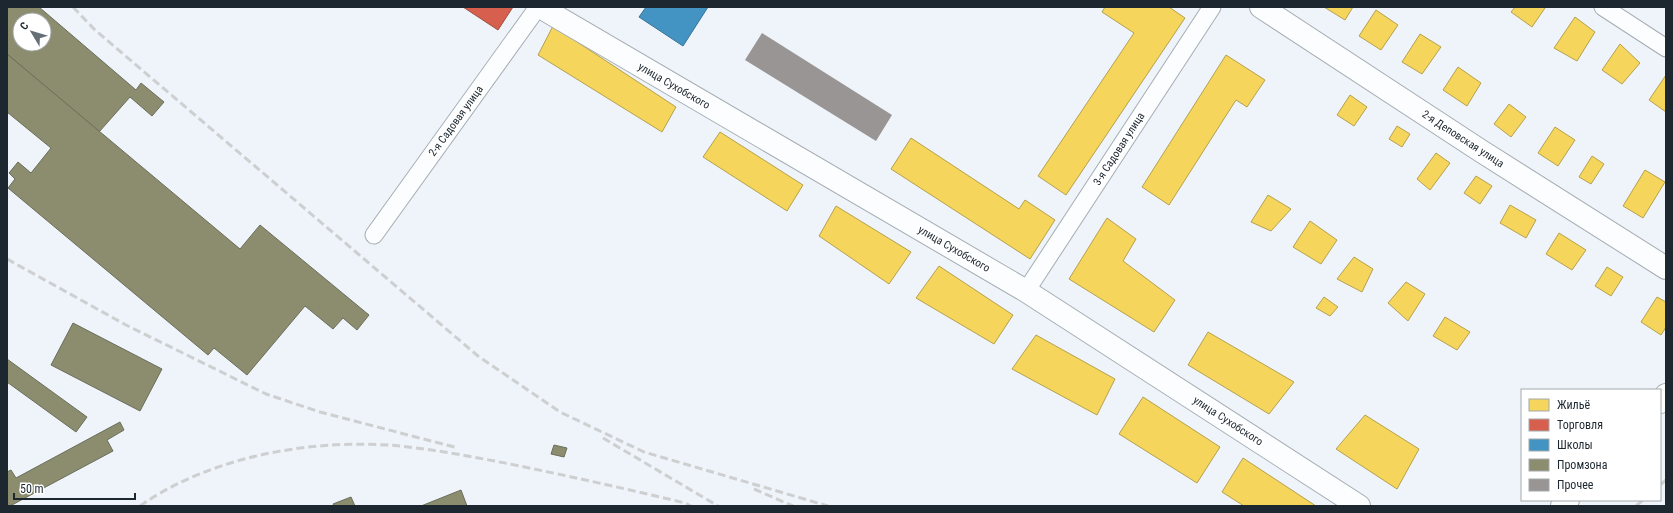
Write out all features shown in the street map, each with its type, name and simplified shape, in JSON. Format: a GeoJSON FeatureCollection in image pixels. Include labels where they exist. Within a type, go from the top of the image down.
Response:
{"type":"FeatureCollection","features":[{"type":"Feature","properties":{"kind":"street","name":"2-я Садовая улица"},"geometry":{"type":"LineString","coordinates":[[374,235],[539,7]]}},
{"type":"Feature","properties":{"kind":"street","name":"улица Сухобского"},"geometry":{"type":"LineString","coordinates":[[539,7],[1026,290],[1359,506]]}},
{"type":"Feature","properties":{"kind":"street","name":"3-я Садовая улица"},"geometry":{"type":"LineString","coordinates":[[1026,290],[1212,7]]}},
{"type":"Feature","properties":{"kind":"street","name":"2-я Деповская улица"},"geometry":{"type":"LineString","coordinates":[[1261,7],[1481,151],[1666,268]]}},
{"type":"Feature","properties":{"kind":"street"},"geometry":{"type":"LineString","coordinates":[[1603,7],[1666,48]]}},
{"type":"Feature","properties":{"kind":"building: Жильё"},"geometry":{"type":"Polygon","coordinates":[[[1105,7],[1169,7],[1185,18],[1066,195],[1038,176],[1134,33],[1102,12],[1105,7]]]}},
{"type":"Feature","properties":{"kind":"building: Жильё"},"geometry":{"type":"Polygon","coordinates":[[[1324,7],[1353,7],[1345,20],[1324,7]]]}},
{"type":"Feature","properties":{"kind":"building: Жильё"},"geometry":{"type":"Polygon","coordinates":[[[1515,7],[1545,8],[1532,27],[1511,12],[1515,7]]]}},
{"type":"Feature","properties":{"kind":"building: Жильё"},"geometry":{"type":"Polygon","coordinates":[[[1376,10],[1398,25],[1381,50],[1359,36],[1376,10]]]}},
{"type":"Feature","properties":{"kind":"building: Жильё"},"geometry":{"type":"Polygon","coordinates":[[[1575,17],[1595,32],[1577,61],[1554,48],[1575,17]]]}},
{"type":"Feature","properties":{"kind":"building: Жильё"},"geometry":{"type":"Polygon","coordinates":[[[553,26],[676,107],[662,132],[538,55],[553,26]]]}},
{"type":"Feature","properties":{"kind":"building: Жильё"},"geometry":{"type":"Polygon","coordinates":[[[1420,34],[1441,47],[1422,74],[1402,62],[1420,34]]]}},
{"type":"Feature","properties":{"kind":"building: Жильё"},"geometry":{"type":"Polygon","coordinates":[[[1620,44],[1640,63],[1622,84],[1602,70],[1620,44]]]}},
{"type":"Feature","properties":{"kind":"building: Жильё"},"geometry":{"type":"Polygon","coordinates":[[[1226,55],[1265,80],[1247,107],[1236,100],[1169,205],[1142,187],[1226,55]]]}},
{"type":"Feature","properties":{"kind":"building: Жильё"},"geometry":{"type":"Polygon","coordinates":[[[1458,67],[1481,83],[1467,106],[1443,90],[1458,67]]]}},
{"type":"Feature","properties":{"kind":"building: Жильё"},"geometry":{"type":"Polygon","coordinates":[[[1666,75],[1666,112],[1649,100],[1666,75]]]}},
{"type":"Feature","properties":{"kind":"building: Жильё"},"geometry":{"type":"Polygon","coordinates":[[[1350,95],[1367,107],[1354,126],[1337,115],[1350,95]]]}},
{"type":"Feature","properties":{"kind":"building: Жильё"},"geometry":{"type":"Polygon","coordinates":[[[1509,104],[1526,117],[1511,137],[1494,124],[1509,104]]]}},
{"type":"Feature","properties":{"kind":"building: Жильё"},"geometry":{"type":"Polygon","coordinates":[[[1397,126],[1410,134],[1402,147],[1389,139],[1397,126]]]}},
{"type":"Feature","properties":{"kind":"building: Жильё"},"geometry":{"type":"Polygon","coordinates":[[[1555,127],[1575,140],[1558,166],[1538,153],[1555,127]]]}},
{"type":"Feature","properties":{"kind":"building: Жильё"},"geometry":{"type":"Polygon","coordinates":[[[720,132],[803,185],[787,211],[703,157],[720,132]]]}},
{"type":"Feature","properties":{"kind":"building: Жильё"},"geometry":{"type":"Polygon","coordinates":[[[911,138],[1019,209],[1025,200],[1055,220],[1030,259],[891,169],[911,138]]]}},
{"type":"Feature","properties":{"kind":"building: Жильё"},"geometry":{"type":"Polygon","coordinates":[[[1436,153],[1450,163],[1430,190],[1417,179],[1436,153]]]}},
{"type":"Feature","properties":{"kind":"building: Жильё"},"geometry":{"type":"Polygon","coordinates":[[[1592,156],[1604,164],[1591,184],[1579,177],[1592,156]]]}},
{"type":"Feature","properties":{"kind":"building: Жильё"},"geometry":{"type":"Polygon","coordinates":[[[1645,170],[1665,182],[1643,218],[1623,206],[1645,170]]]}},
{"type":"Feature","properties":{"kind":"building: Жильё"},"geometry":{"type":"Polygon","coordinates":[[[1476,176],[1492,186],[1480,204],[1464,193],[1476,176]]]}},
{"type":"Feature","properties":{"kind":"building: Жильё"},"geometry":{"type":"Polygon","coordinates":[[[1268,195],[1291,209],[1271,231],[1251,222],[1268,195]]]}},
{"type":"Feature","properties":{"kind":"building: Жильё"},"geometry":{"type":"Polygon","coordinates":[[[1510,205],[1536,220],[1526,238],[1500,223],[1510,205]]]}},
{"type":"Feature","properties":{"kind":"building: Жильё"},"geometry":{"type":"Polygon","coordinates":[[[836,206],[911,252],[889,284],[819,236],[836,206]]]}},
{"type":"Feature","properties":{"kind":"building: Жильё"},"geometry":{"type":"Polygon","coordinates":[[[1107,218],[1136,239],[1123,261],[1175,300],[1154,332],[1069,279],[1107,218]]]}},
{"type":"Feature","properties":{"kind":"building: Жильё"},"geometry":{"type":"Polygon","coordinates":[[[1310,221],[1337,240],[1321,264],[1293,247],[1310,221]]]}},
{"type":"Feature","properties":{"kind":"building: Жильё"},"geometry":{"type":"Polygon","coordinates":[[[1559,233],[1586,250],[1572,270],[1546,254],[1559,233]]]}},
{"type":"Feature","properties":{"kind":"building: Жильё"},"geometry":{"type":"Polygon","coordinates":[[[1354,257],[1373,269],[1362,292],[1337,279],[1354,257]]]}},
{"type":"Feature","properties":{"kind":"building: Жильё"},"geometry":{"type":"Polygon","coordinates":[[[939,266],[1013,315],[994,344],[916,298],[939,266]]]}},
{"type":"Feature","properties":{"kind":"building: Жильё"},"geometry":{"type":"Polygon","coordinates":[[[1607,267],[1623,277],[1611,296],[1595,286],[1607,267]]]}},
{"type":"Feature","properties":{"kind":"building: Жильё"},"geometry":{"type":"Polygon","coordinates":[[[1406,282],[1425,294],[1408,321],[1388,303],[1406,282]]]}},
{"type":"Feature","properties":{"kind":"building: Жильё"},"geometry":{"type":"Polygon","coordinates":[[[1324,297],[1338,307],[1330,316],[1316,308],[1324,297]]]}},
{"type":"Feature","properties":{"kind":"building: Жильё"},"geometry":{"type":"Polygon","coordinates":[[[1657,297],[1666,302],[1666,327],[1661,335],[1641,322],[1657,297]]]}},
{"type":"Feature","properties":{"kind":"building: Жильё"},"geometry":{"type":"Polygon","coordinates":[[[1445,317],[1470,332],[1457,350],[1433,336],[1445,317]]]}},
{"type":"Feature","properties":{"kind":"building: Жильё"},"geometry":{"type":"Polygon","coordinates":[[[1208,332],[1294,382],[1269,414],[1188,365],[1208,332]]]}},
{"type":"Feature","properties":{"kind":"building: Жильё"},"geometry":{"type":"Polygon","coordinates":[[[1036,335],[1115,379],[1097,415],[1012,369],[1036,335]]]}},
{"type":"Feature","properties":{"kind":"building: Жильё"},"geometry":{"type":"Polygon","coordinates":[[[1143,397],[1220,447],[1197,483],[1119,434],[1143,397]]]}},
{"type":"Feature","properties":{"kind":"building: Жильё"},"geometry":{"type":"Polygon","coordinates":[[[1365,415],[1419,449],[1397,489],[1336,449],[1365,415]]]}},
{"type":"Feature","properties":{"kind":"building: Жильё"},"geometry":{"type":"Polygon","coordinates":[[[1243,458],[1316,506],[1244,506],[1222,492],[1243,458]]]}},
{"type":"Feature","properties":{"kind":"building: Торговля"},"geometry":{"type":"Polygon","coordinates":[[[463,7],[513,7],[498,30],[463,7]]]}},
{"type":"Feature","properties":{"kind":"building: Школы"},"geometry":{"type":"Polygon","coordinates":[[[646,7],[708,7],[683,46],[639,17],[646,7]]]}},
{"type":"Feature","properties":{"kind":"building: Промзона"},"geometry":{"type":"Polygon","coordinates":[[[7,7],[39,7],[45,12],[12,12],[12,52],[52,52],[52,18],[136,90],[141,83],[164,102],[152,116],[130,97],[99,132],[7,54],[7,7]]]}},
{"type":"Feature","properties":{"kind":"building: Промзона"},"geometry":{"type":"Polygon","coordinates":[[[7,54],[240,249],[260,225],[369,315],[357,330],[343,318],[333,329],[305,306],[247,375],[214,348],[208,355],[8,188],[15,179],[9,173],[18,162],[31,173],[51,148],[7,112],[7,54]]]}},
{"type":"Feature","properties":{"kind":"building: Промзона"},"geometry":{"type":"Polygon","coordinates":[[[73,323],[162,369],[140,411],[51,365],[73,323]]]}},
{"type":"Feature","properties":{"kind":"building: Промзона"},"geometry":{"type":"Polygon","coordinates":[[[7,359],[87,417],[76,432],[7,382],[7,359]]]}},
{"type":"Feature","properties":{"kind":"building: Промзона"},"geometry":{"type":"Polygon","coordinates":[[[120,422],[124,430],[107,440],[113,451],[10,506],[7,506],[7,472],[11,470],[16,478],[120,422]]]}},
{"type":"Feature","properties":{"kind":"building: Промзона"},"geometry":{"type":"Polygon","coordinates":[[[554,445],[567,448],[564,457],[551,454],[554,445]]]}},
{"type":"Feature","properties":{"kind":"building: Промзона"},"geometry":{"type":"Polygon","coordinates":[[[461,490],[467,506],[421,506],[461,490]]]}},
{"type":"Feature","properties":{"kind":"building: Промзона"},"geometry":{"type":"Polygon","coordinates":[[[351,497],[355,506],[334,506],[333,504],[351,497]]]}},
{"type":"Feature","properties":{"kind":"building: Прочее"},"geometry":{"type":"Polygon","coordinates":[[[762,33],[892,115],[876,141],[745,60],[762,33]]]}},
{"type":"Feature","properties":{"kind":"railway"},"geometry":{"type":"LineString","coordinates":[[73,7],[95,30],[478,356],[560,412],[644,452],[828,506]]}},
{"type":"Feature","properties":{"kind":"railway"},"geometry":{"type":"LineString","coordinates":[[7,259],[126,325],[266,394],[320,412],[458,448]]}},
{"type":"Feature","properties":{"kind":"railway"},"geometry":{"type":"LineString","coordinates":[[603,438],[718,506]]}},
{"type":"Feature","properties":{"kind":"railway"},"geometry":{"type":"LineString","coordinates":[[140,506],[168,489],[198,474],[231,463],[264,454],[299,448],[367,444],[400,446],[496,461],[620,488],[685,503],[691,506]]}},
{"type":"Feature","properties":{"kind":"railway"},"geometry":{"type":"LineString","coordinates":[[1661,484],[1666,480]]}},
{"type":"Feature","properties":{"kind":"railway"},"geometry":{"type":"LineString","coordinates":[[754,489],[793,506]]}},
{"type":"Feature","properties":{"kind":"railway"},"geometry":{"type":"LineString","coordinates":[[1636,506],[1642,501]]}}]}
